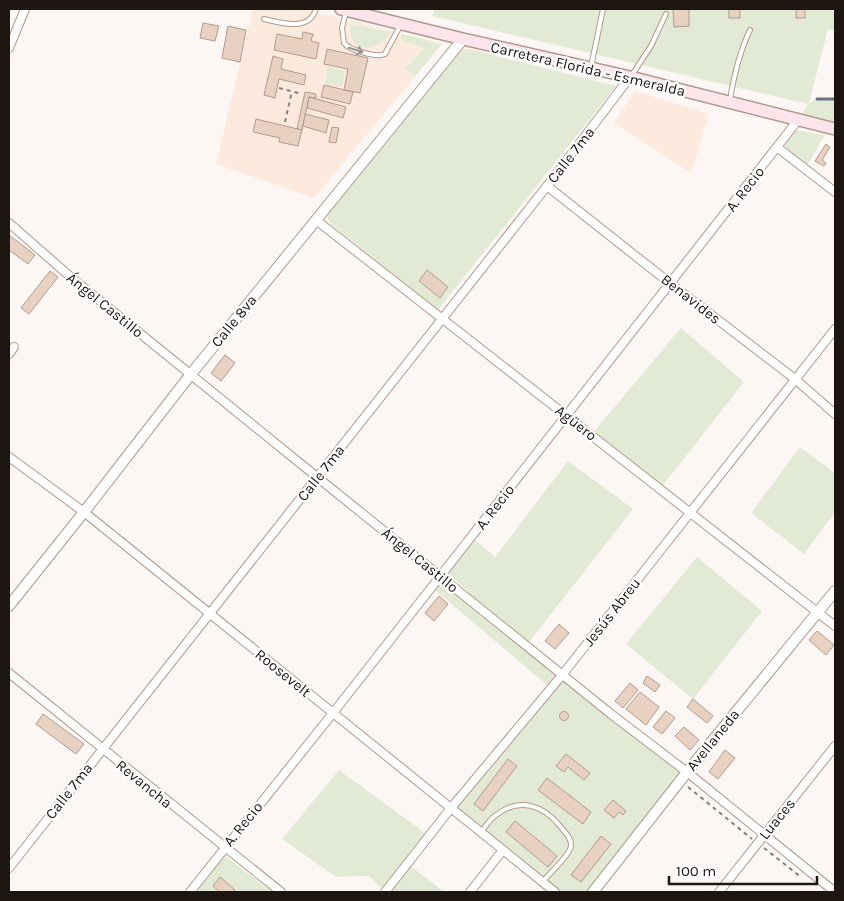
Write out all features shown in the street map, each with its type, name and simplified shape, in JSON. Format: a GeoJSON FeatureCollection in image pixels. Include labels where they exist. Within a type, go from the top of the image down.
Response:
{"type":"FeatureCollection","features":[{"type":"Feature","properties":{"kind":"main road","name":"Carretera Florida - Esmeralda"},"geometry":{"type":"LineString","coordinates":[[344,9],[463,39],[630,77],[835,130]]}},
{"type":"Feature","properties":{"kind":"street"},"geometry":{"type":"LineString","coordinates":[[9,48],[25,9]]}},
{"type":"Feature","properties":{"kind":"street","name":"Calle 8va"},"geometry":{"type":"LineString","coordinates":[[9,606],[191,374],[463,39]]}},
{"type":"Feature","properties":{"kind":"street","name":"Calle 7ma"},"geometry":{"type":"LineString","coordinates":[[9,868],[547,186],[630,77]]}},
{"type":"Feature","properties":{"kind":"street","name":"A. Recio"},"geometry":{"type":"LineString","coordinates":[[190,892],[671,284],[798,120]]}},
{"type":"Feature","properties":{"kind":"street"},"geometry":{"type":"LineString","coordinates":[[778,148],[835,192]]}},
{"type":"Feature","properties":{"kind":"street","name":"Benavides"},"geometry":{"type":"LineString","coordinates":[[547,186],[795,379],[835,414]]}},
{"type":"Feature","properties":{"kind":"street","name":"Agüero"},"geometry":{"type":"LineString","coordinates":[[316,220],[835,626]]}},
{"type":"Feature","properties":{"kind":"street","name":"Ángel Castillo"},"geometry":{"type":"LineString","coordinates":[[9,223],[73,279],[564,674],[611,714],[687,772],[835,892]]}},
{"type":"Feature","properties":{"kind":"street","name":"Jesús Abreu"},"geometry":{"type":"LineString","coordinates":[[386,892],[451,808],[564,674],[835,329]]}},
{"type":"Feature","properties":{"kind":"street","name":"Roosevelt"},"geometry":{"type":"LineString","coordinates":[[9,456],[84,512],[556,892]]}},
{"type":"Feature","properties":{"kind":"street","name":"Avellaneda"},"geometry":{"type":"LineString","coordinates":[[593,892],[687,772],[835,591]]}},
{"type":"Feature","properties":{"kind":"street","name":"Revancha"},"geometry":{"type":"LineString","coordinates":[[9,673],[101,749],[281,892]]}},
{"type":"Feature","properties":{"kind":"street","name":"Luaces"},"geometry":{"type":"LineString","coordinates":[[719,892],[835,746]]}},
{"type":"Feature","properties":{"kind":"street"},"geometry":{"type":"LineString","coordinates":[[470,892],[504,850]]}},
{"type":"Feature","properties":{"kind":"lane"},"geometry":{"type":"LineString","coordinates":[[264,19],[288,24],[299,24],[314,16],[316,9]]}},
{"type":"Feature","properties":{"kind":"lane"},"geometry":{"type":"LineString","coordinates":[[344,9],[342,28],[344,43],[352,49],[380,56],[385,54],[402,24]]}},
{"type":"Feature","properties":{"kind":"lane"},"geometry":{"type":"LineString","coordinates":[[591,69],[603,9]]}},
{"type":"Feature","properties":{"kind":"lane"},"geometry":{"type":"LineString","coordinates":[[630,77],[651,46],[666,14]]}},
{"type":"Feature","properties":{"kind":"lane"},"geometry":{"type":"LineString","coordinates":[[729,102],[736,64],[750,30]]}},
{"type":"Feature","properties":{"kind":"lane"},"geometry":{"type":"LineString","coordinates":[[481,832],[494,816],[506,808],[518,805],[528,804],[542,810],[556,821],[570,839],[571,846],[567,854],[542,882]]}},
{"type":"Feature","properties":{"kind":"path"},"geometry":{"type":"LineString","coordinates":[[280,88],[302,94]]}},
{"type":"Feature","properties":{"kind":"path"},"geometry":{"type":"LineString","coordinates":[[285,122],[292,91]]}},
{"type":"Feature","properties":{"kind":"path"},"geometry":{"type":"LineString","coordinates":[[680,781],[807,881]]}},
{"type":"Feature","properties":{"kind":"shaded area"},"geometry":{"type":"Polygon","coordinates":[[[253,9],[306,9],[442,44],[314,198],[216,164],[253,9]]]}},
{"type":"Feature","properties":{"kind":"shaded area"},"geometry":{"type":"Polygon","coordinates":[[[635,91],[709,114],[691,173],[614,123],[635,91]]]}},
{"type":"Feature","properties":{"kind":"green space"},"geometry":{"type":"Polygon","coordinates":[[[435,9],[835,9],[835,31],[828,29],[809,103],[817,99],[835,99],[835,129],[798,120],[808,104],[432,16],[435,9]]]}},
{"type":"Feature","properties":{"kind":"green space"},"geometry":{"type":"Polygon","coordinates":[[[351,24],[388,32],[389,35],[385,40],[369,48],[358,46],[351,36],[351,24]]]}},
{"type":"Feature","properties":{"kind":"green space"},"geometry":{"type":"Polygon","coordinates":[[[403,34],[442,44],[415,76],[405,68],[425,48],[402,41],[403,34]]]}},
{"type":"Feature","properties":{"kind":"green space"},"geometry":{"type":"Polygon","coordinates":[[[460,49],[470,49],[616,86],[438,310],[331,224],[327,217],[336,199],[460,49]]]}},
{"type":"Feature","properties":{"kind":"green space"},"geometry":{"type":"Polygon","coordinates":[[[328,67],[345,71],[342,87],[325,84],[328,67]]]}},
{"type":"Feature","properties":{"kind":"green space"},"geometry":{"type":"Polygon","coordinates":[[[795,130],[825,135],[807,166],[785,146],[786,141],[795,130]]]}},
{"type":"Feature","properties":{"kind":"green space"},"geometry":{"type":"Polygon","coordinates":[[[681,328],[744,382],[660,489],[591,435],[681,328]]]}},
{"type":"Feature","properties":{"kind":"green space"},"geometry":{"type":"Polygon","coordinates":[[[800,447],[835,473],[835,512],[804,554],[751,513],[800,447]]]}},
{"type":"Feature","properties":{"kind":"green space"},"geometry":{"type":"Polygon","coordinates":[[[568,461],[633,509],[527,645],[687,772],[593,892],[555,892],[451,808],[563,675],[554,676],[548,686],[435,590],[440,583],[463,599],[468,591],[448,574],[474,539],[495,557],[568,461]]]}},
{"type":"Feature","properties":{"kind":"green space"},"geometry":{"type":"Polygon","coordinates":[[[697,557],[762,611],[693,699],[626,644],[697,557]]]}},
{"type":"Feature","properties":{"kind":"green space"},"geometry":{"type":"Polygon","coordinates":[[[339,770],[429,836],[408,864],[444,892],[385,892],[369,876],[336,877],[282,839],[339,770]]]}},
{"type":"Feature","properties":{"kind":"green space"},"geometry":{"type":"Polygon","coordinates":[[[220,857],[228,858],[272,892],[201,892],[197,889],[220,857]]]}},
{"type":"Feature","properties":{"kind":"building"},"geometry":{"type":"Polygon","coordinates":[[[673,9],[689,9],[689,26],[674,27],[673,9]]]}},
{"type":"Feature","properties":{"kind":"building"},"geometry":{"type":"Polygon","coordinates":[[[729,9],[740,9],[740,18],[729,18],[729,9]]]}},
{"type":"Feature","properties":{"kind":"building"},"geometry":{"type":"Polygon","coordinates":[[[796,9],[805,9],[805,18],[796,18],[796,9]]]}},
{"type":"Feature","properties":{"kind":"building"},"geometry":{"type":"Polygon","coordinates":[[[203,23],[219,26],[215,41],[200,38],[203,23]]]}},
{"type":"Feature","properties":{"kind":"building"},"geometry":{"type":"Polygon","coordinates":[[[228,26],[246,30],[240,62],[222,58],[228,26]]]}},
{"type":"Feature","properties":{"kind":"building"},"geometry":{"type":"Polygon","coordinates":[[[303,32],[313,34],[311,41],[319,43],[316,59],[274,50],[277,34],[302,39],[303,32]]]}},
{"type":"Feature","properties":{"kind":"building"},"geometry":{"type":"Polygon","coordinates":[[[327,49],[368,58],[360,93],[344,90],[348,69],[324,64],[327,49]]]}},
{"type":"Feature","properties":{"kind":"building"},"geometry":{"type":"Polygon","coordinates":[[[273,56],[283,59],[281,69],[306,75],[304,85],[279,79],[275,98],[264,95],[273,56]]]}},
{"type":"Feature","properties":{"kind":"building"},"geometry":{"type":"Polygon","coordinates":[[[324,85],[353,92],[350,104],[321,97],[324,85]]]}},
{"type":"Feature","properties":{"kind":"building"},"geometry":{"type":"Polygon","coordinates":[[[305,92],[316,94],[316,98],[309,97],[302,130],[297,129],[305,92]]]}},
{"type":"Feature","properties":{"kind":"building"},"geometry":{"type":"Polygon","coordinates":[[[309,97],[346,107],[343,118],[307,108],[309,97]]]}},
{"type":"Feature","properties":{"kind":"building"},"geometry":{"type":"Polygon","coordinates":[[[305,114],[329,120],[326,133],[303,126],[305,114]]]}},
{"type":"Feature","properties":{"kind":"building"},"geometry":{"type":"Polygon","coordinates":[[[256,119],[302,130],[298,146],[279,142],[280,138],[253,132],[256,119]]]}},
{"type":"Feature","properties":{"kind":"building"},"geometry":{"type":"Polygon","coordinates":[[[332,127],[339,128],[336,143],[329,142],[332,127]]]}},
{"type":"Feature","properties":{"kind":"building"},"geometry":{"type":"Polygon","coordinates":[[[826,144],[830,147],[822,160],[826,163],[824,166],[815,161],[826,144]]]}},
{"type":"Feature","properties":{"kind":"building"},"geometry":{"type":"Polygon","coordinates":[[[9,235],[35,255],[28,264],[9,250],[9,235]]]}},
{"type":"Feature","properties":{"kind":"building"},"geometry":{"type":"Polygon","coordinates":[[[427,270],[448,287],[440,298],[419,281],[427,270]]]}},
{"type":"Feature","properties":{"kind":"building"},"geometry":{"type":"Polygon","coordinates":[[[50,271],[58,277],[29,314],[21,308],[50,271]]]}},
{"type":"Feature","properties":{"kind":"building"},"geometry":{"type":"Polygon","coordinates":[[[225,355],[235,363],[221,381],[211,373],[225,355]]]}},
{"type":"Feature","properties":{"kind":"building"},"geometry":{"type":"Polygon","coordinates":[[[439,596],[448,604],[434,621],[425,613],[439,596]]]}},
{"type":"Feature","properties":{"kind":"building"},"geometry":{"type":"Polygon","coordinates":[[[559,624],[569,633],[555,649],[545,641],[559,624]]]}},
{"type":"Feature","properties":{"kind":"building"},"geometry":{"type":"Polygon","coordinates":[[[817,631],[834,645],[826,655],[809,640],[817,631]]]}},
{"type":"Feature","properties":{"kind":"building"},"geometry":{"type":"Polygon","coordinates":[[[647,676],[660,685],[655,692],[643,683],[647,676]]]}},
{"type":"Feature","properties":{"kind":"building"},"geometry":{"type":"Polygon","coordinates":[[[630,683],[638,690],[623,708],[615,701],[630,683]]]}},
{"type":"Feature","properties":{"kind":"building"},"geometry":{"type":"Polygon","coordinates":[[[640,692],[659,707],[646,725],[626,709],[640,692]]]}},
{"type":"Feature","properties":{"kind":"building"},"geometry":{"type":"Polygon","coordinates":[[[693,699],[713,716],[707,723],[687,707],[693,699]]]}},
{"type":"Feature","properties":{"kind":"building"},"geometry":{"type":"Polygon","coordinates":[[[564,711],[569,716],[564,721],[559,716],[564,711]]]}},
{"type":"Feature","properties":{"kind":"building"},"geometry":{"type":"Polygon","coordinates":[[[666,711],[675,718],[662,734],[653,727],[666,711]]]}},
{"type":"Feature","properties":{"kind":"building"},"geometry":{"type":"Polygon","coordinates":[[[43,714],[84,744],[76,754],[36,724],[43,714]]]}},
{"type":"Feature","properties":{"kind":"building"},"geometry":{"type":"Polygon","coordinates":[[[684,727],[699,740],[690,750],[675,736],[684,727]]]}},
{"type":"Feature","properties":{"kind":"building"},"geometry":{"type":"Polygon","coordinates":[[[725,750],[735,758],[718,779],[709,772],[725,750]]]}},
{"type":"Feature","properties":{"kind":"building"},"geometry":{"type":"Polygon","coordinates":[[[566,754],[590,773],[584,780],[568,767],[564,772],[556,766],[566,754]]]}},
{"type":"Feature","properties":{"kind":"building"},"geometry":{"type":"Polygon","coordinates":[[[508,759],[517,766],[483,811],[474,804],[508,759]]]}},
{"type":"Feature","properties":{"kind":"building"},"geometry":{"type":"Polygon","coordinates":[[[547,778],[591,812],[583,824],[538,790],[547,778]]]}},
{"type":"Feature","properties":{"kind":"building"},"geometry":{"type":"Polygon","coordinates":[[[613,800],[626,811],[623,815],[619,812],[614,818],[604,810],[613,800]]]}},
{"type":"Feature","properties":{"kind":"building"},"geometry":{"type":"Polygon","coordinates":[[[515,821],[557,856],[548,867],[506,832],[515,821]]]}},
{"type":"Feature","properties":{"kind":"building"},"geometry":{"type":"Polygon","coordinates":[[[601,836],[611,844],[581,882],[571,875],[601,836]]]}},
{"type":"Feature","properties":{"kind":"building"},"geometry":{"type":"Polygon","coordinates":[[[220,877],[235,890],[233,892],[220,892],[213,886],[220,877]]]}},
{"type":"Feature","properties":{"kind":"waterway"},"geometry":{"type":"LineString","coordinates":[[817,99],[835,99]]}}]}
